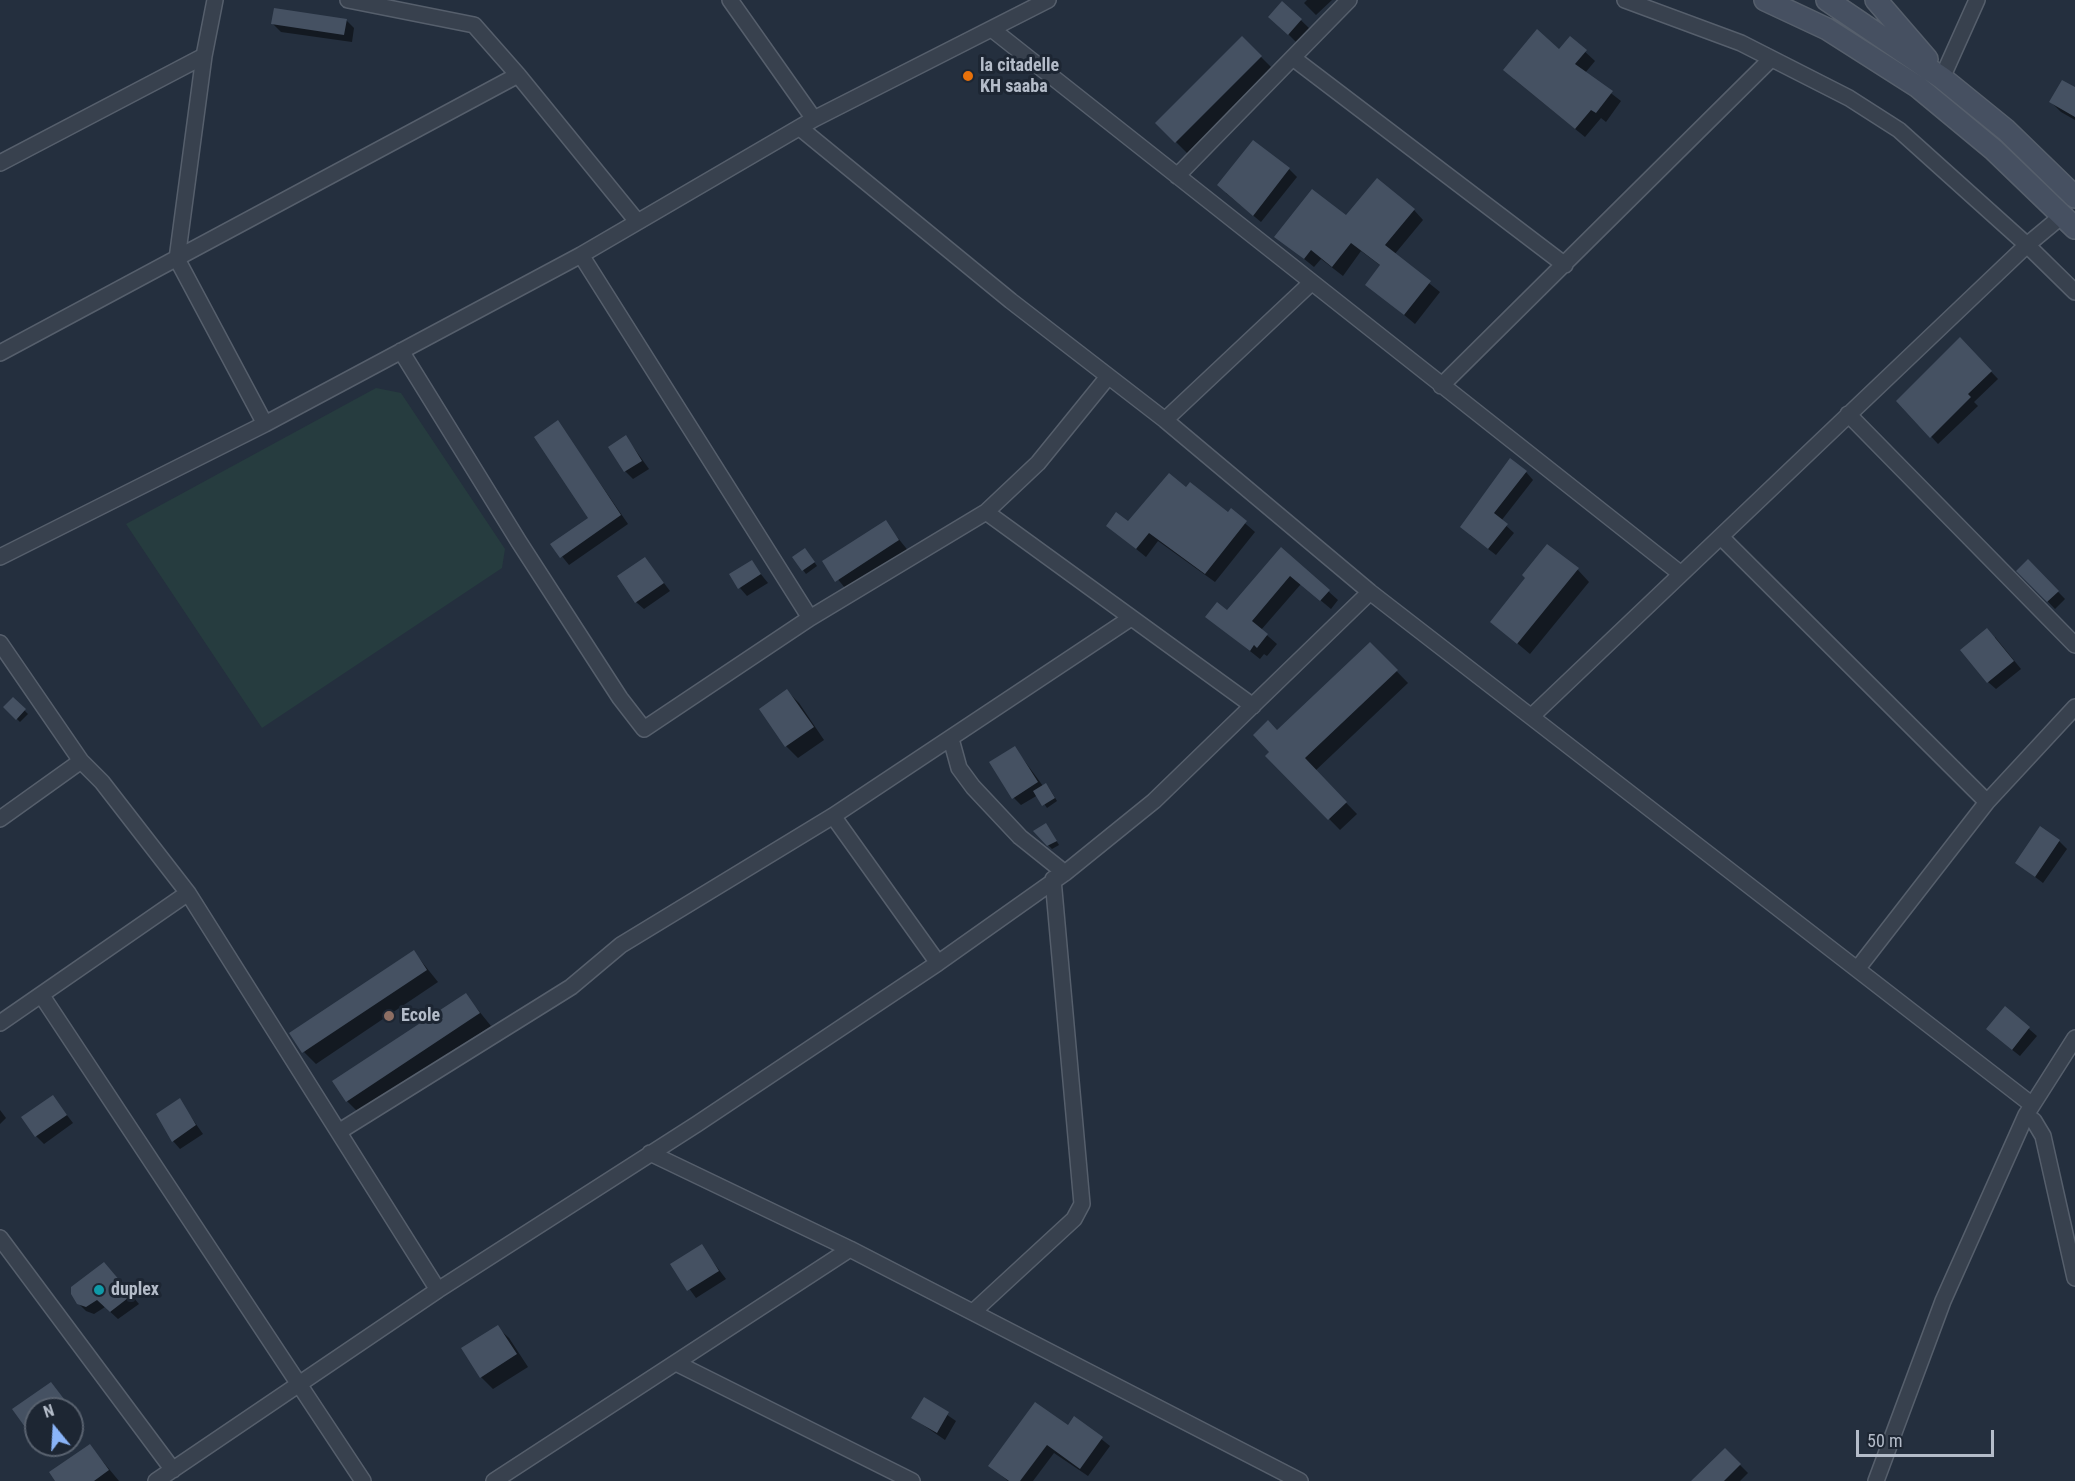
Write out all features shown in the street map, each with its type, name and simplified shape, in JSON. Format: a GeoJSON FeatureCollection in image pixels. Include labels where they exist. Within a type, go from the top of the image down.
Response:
{"type":"FeatureCollection","features":[{"type":"Feature","properties":{"kind":"street"},"geometry":{"type":"LineString","coordinates":[[215,0],[204,56],[177,259],[265,424]]}},
{"type":"Feature","properties":{"kind":"street"},"geometry":{"type":"LineString","coordinates":[[348,0],[472,24],[518,75],[636,220]]}},
{"type":"Feature","properties":{"kind":"street"},"geometry":{"type":"LineString","coordinates":[[730,0],[814,119]]}},
{"type":"Feature","properties":{"kind":"street"},"geometry":{"type":"LineString","coordinates":[[0,557],[265,424],[581,255],[636,220],[814,119],[993,30],[1048,0]]}},
{"type":"Feature","properties":{"kind":"street"},"geometry":{"type":"LineString","coordinates":[[1177,176],[1348,0]]}},
{"type":"Feature","properties":{"kind":"street"},"geometry":{"type":"LineString","coordinates":[[1625,0],[1741,43],[1849,98],[1899,130],[2027,244],[2075,292]]}},
{"type":"Feature","properties":{"kind":"street"},"geometry":{"type":"LineString","coordinates":[[1533,716],[2027,244],[2069,221],[1994,150],[1918,87],[1850,42],[1805,8],[1765,0]]}},
{"type":"Feature","properties":{"kind":"street"},"geometry":{"type":"LineString","coordinates":[[1827,0],[1942,78],[2006,130],[2075,196]]}},
{"type":"Feature","properties":{"kind":"street"},"geometry":{"type":"LineString","coordinates":[[1876,0],[1942,78]]}},
{"type":"Feature","properties":{"kind":"street"},"geometry":{"type":"LineString","coordinates":[[1942,78],[1977,0]]}},
{"type":"Feature","properties":{"kind":"street"},"geometry":{"type":"LineString","coordinates":[[993,30],[1682,574]]}},
{"type":"Feature","properties":{"kind":"street"},"geometry":{"type":"LineString","coordinates":[[0,163],[204,56]]}},
{"type":"Feature","properties":{"kind":"street"},"geometry":{"type":"LineString","coordinates":[[1293,58],[1565,265]]}},
{"type":"Feature","properties":{"kind":"street"},"geometry":{"type":"LineString","coordinates":[[1441,386],[1772,58]]}},
{"type":"Feature","properties":{"kind":"street"},"geometry":{"type":"LineString","coordinates":[[0,353],[518,75]]}},
{"type":"Feature","properties":{"kind":"street"},"geometry":{"type":"LineString","coordinates":[[800,128],[1107,378],[1165,420],[1370,592],[1858,968],[2029,1109],[2043,1136],[2075,1278]]}},
{"type":"Feature","properties":{"kind":"street"},"geometry":{"type":"LineString","coordinates":[[581,255],[810,618]]}},
{"type":"Feature","properties":{"kind":"street"},"geometry":{"type":"LineString","coordinates":[[1165,420],[1311,283]]}},
{"type":"Feature","properties":{"kind":"street"},"geometry":{"type":"LineString","coordinates":[[401,351],[519,542],[643,729],[810,618],[986,512],[1038,463],[1107,378]]}},
{"type":"Feature","properties":{"kind":"street"},"geometry":{"type":"LineString","coordinates":[[1848,414],[2075,645]]}},
{"type":"Feature","properties":{"kind":"street"},"geometry":{"type":"LineString","coordinates":[[986,512],[1252,706]]}},
{"type":"Feature","properties":{"kind":"street"},"geometry":{"type":"LineString","coordinates":[[1721,537],[1987,802]]}},
{"type":"Feature","properties":{"kind":"street"},"geometry":{"type":"LineString","coordinates":[[156,1481],[296,1384],[938,963],[1059,876],[1154,801],[1370,592]]}},
{"type":"Feature","properties":{"kind":"street"},"geometry":{"type":"LineString","coordinates":[[340,1131],[571,987],[621,945],[833,816],[1131,618]]}},
{"type":"Feature","properties":{"kind":"street"},"geometry":{"type":"LineString","coordinates":[[0,643],[81,761],[102,782],[188,893],[438,1290]]}},
{"type":"Feature","properties":{"kind":"street"},"geometry":{"type":"LineString","coordinates":[[1858,968],[1987,802],[2075,707]]}},
{"type":"Feature","properties":{"kind":"street"},"geometry":{"type":"LineString","coordinates":[[951,739],[959,768],[973,787],[1059,876],[1082,1204],[1074,1219],[973,1312]]}},
{"type":"Feature","properties":{"kind":"street"},"geometry":{"type":"LineString","coordinates":[[0,819],[81,761]]}},
{"type":"Feature","properties":{"kind":"street"},"geometry":{"type":"LineString","coordinates":[[833,816],[938,963]]}},
{"type":"Feature","properties":{"kind":"street"},"geometry":{"type":"LineString","coordinates":[[0,1023],[188,893]]}},
{"type":"Feature","properties":{"kind":"street"},"geometry":{"type":"LineString","coordinates":[[42,996],[296,1384],[363,1481]]}},
{"type":"Feature","properties":{"kind":"street"},"geometry":{"type":"LineString","coordinates":[[1876,1481],[1943,1301],[2029,1109],[2075,1038]]}},
{"type":"Feature","properties":{"kind":"street"},"geometry":{"type":"LineString","coordinates":[[650,1153],[850,1249],[1300,1481]]}},
{"type":"Feature","properties":{"kind":"street"},"geometry":{"type":"LineString","coordinates":[[0,1238],[173,1470]]}},
{"type":"Feature","properties":{"kind":"street"},"geometry":{"type":"LineString","coordinates":[[494,1481],[850,1249]]}},
{"type":"Feature","properties":{"kind":"street"},"geometry":{"type":"LineString","coordinates":[[675,1363],[912,1481]]}},
{"type":"Feature","properties":{"kind":"green space"},"geometry":{"type":"Polygon","coordinates":[[[376,388],[401,393],[505,549],[502,568],[262,728],[126,524],[376,388]]]}},
{"type":"Feature","properties":{"kind":"building"},"geometry":{"type":"Polygon","coordinates":[[[1282,1],[1302,19],[1288,35],[1268,17],[1282,1]]]}},
{"type":"Feature","properties":{"kind":"building"},"geometry":{"type":"Polygon","coordinates":[[[274,8],[347,19],[344,35],[271,24],[274,8]]]}},
{"type":"Feature","properties":{"kind":"building"},"geometry":{"type":"Polygon","coordinates":[[[1537,29],[1559,49],[1570,36],[1587,50],[1575,64],[1613,91],[1596,113],[1591,110],[1575,129],[1503,70],[1537,29]]]}},
{"type":"Feature","properties":{"kind":"building"},"geometry":{"type":"Polygon","coordinates":[[[1242,36],[1262,56],[1175,143],[1155,123],[1242,36]]]}},
{"type":"Feature","properties":{"kind":"building"},"geometry":{"type":"Polygon","coordinates":[[[2062,80],[2075,87],[2075,117],[2049,102],[2062,80]]]}},
{"type":"Feature","properties":{"kind":"building"},"geometry":{"type":"Polygon","coordinates":[[[1253,140],[1290,168],[1253,216],[1217,185],[1253,140]]]}},
{"type":"Feature","properties":{"kind":"building"},"geometry":{"type":"Polygon","coordinates":[[[1377,178],[1415,209],[1385,245],[1431,281],[1404,315],[1365,285],[1380,265],[1351,243],[1332,267],[1311,250],[1304,259],[1274,237],[1312,189],[1346,215],[1377,178]]]}},
{"type":"Feature","properties":{"kind":"building"},"geometry":{"type":"Polygon","coordinates":[[[1960,337],[1992,371],[1968,394],[1971,397],[1930,438],[1896,401],[1960,337]]]}},
{"type":"Feature","properties":{"kind":"building"},"geometry":{"type":"Polygon","coordinates":[[[558,420],[621,515],[560,558],[550,544],[588,518],[534,437],[558,420]]]}},
{"type":"Feature","properties":{"kind":"building"},"geometry":{"type":"Polygon","coordinates":[[[626,435],[642,461],[624,472],[608,447],[626,435]]]}},
{"type":"Feature","properties":{"kind":"building"},"geometry":{"type":"Polygon","coordinates":[[[1510,458],[1527,471],[1494,513],[1508,524],[1488,549],[1460,527],[1510,458]]]}},
{"type":"Feature","properties":{"kind":"building"},"geometry":{"type":"Polygon","coordinates":[[[1169,473],[1186,487],[1190,482],[1228,512],[1231,508],[1247,521],[1205,574],[1149,533],[1136,549],[1106,526],[1116,512],[1128,521],[1169,473]]]}},
{"type":"Feature","properties":{"kind":"building"},"geometry":{"type":"Polygon","coordinates":[[[886,520],[899,540],[835,582],[822,561],[886,520]]]}},
{"type":"Feature","properties":{"kind":"building"},"geometry":{"type":"Polygon","coordinates":[[[1547,544],[1579,568],[1517,644],[1490,622],[1525,578],[1522,575],[1547,544]]]}},
{"type":"Feature","properties":{"kind":"building"},"geometry":{"type":"Polygon","coordinates":[[[1281,547],[1330,590],[1320,601],[1290,576],[1252,621],[1268,634],[1257,648],[1254,645],[1250,651],[1205,617],[1217,602],[1227,610],[1281,547]]]}},
{"type":"Feature","properties":{"kind":"building"},"geometry":{"type":"Polygon","coordinates":[[[805,548],[815,562],[802,571],[792,557],[805,548]]]}},
{"type":"Feature","properties":{"kind":"building"},"geometry":{"type":"Polygon","coordinates":[[[645,557],[664,583],[635,603],[617,576],[645,557]]]}},
{"type":"Feature","properties":{"kind":"building"},"geometry":{"type":"Polygon","coordinates":[[[2028,559],[2059,591],[2047,602],[2016,571],[2028,559]]]}},
{"type":"Feature","properties":{"kind":"building"},"geometry":{"type":"Polygon","coordinates":[[[752,560],[761,574],[738,589],[729,574],[752,560]]]}},
{"type":"Feature","properties":{"kind":"building"},"geometry":{"type":"Polygon","coordinates":[[[1987,628],[2014,661],[1987,683],[1960,650],[1987,628]]]}},
{"type":"Feature","properties":{"kind":"building"},"geometry":{"type":"Polygon","coordinates":[[[1370,642],[1398,670],[1305,758],[1347,802],[1328,820],[1265,756],[1269,752],[1253,735],[1268,720],[1277,730],[1370,642]]]}},
{"type":"Feature","properties":{"kind":"building"},"geometry":{"type":"Polygon","coordinates":[[[787,689],[814,727],[785,747],[759,709],[787,689]]]}},
{"type":"Feature","properties":{"kind":"building"},"geometry":{"type":"Polygon","coordinates":[[[13,697],[26,709],[16,720],[3,707],[13,697]]]}},
{"type":"Feature","properties":{"kind":"building"},"geometry":{"type":"Polygon","coordinates":[[[1015,746],[1038,782],[1012,799],[989,762],[1015,746]]]}},
{"type":"Feature","properties":{"kind":"building"},"geometry":{"type":"Polygon","coordinates":[[[1046,783],[1055,798],[1042,806],[1033,791],[1046,783]]]}},
{"type":"Feature","properties":{"kind":"building"},"geometry":{"type":"Polygon","coordinates":[[[1046,823],[1057,841],[1047,846],[1033,831],[1046,823]]]}},
{"type":"Feature","properties":{"kind":"building"},"geometry":{"type":"Polygon","coordinates":[[[2040,826],[2060,840],[2035,877],[2015,863],[2040,826]]]}},
{"type":"Feature","properties":{"kind":"building"},"geometry":{"type":"Polygon","coordinates":[[[414,950],[427,970],[302,1053],[289,1033],[414,950]]]}},
{"type":"Feature","properties":{"kind":"building"},"geometry":{"type":"Polygon","coordinates":[[[466,993],[480,1013],[346,1102],[332,1081],[466,993]]]}},
{"type":"Feature","properties":{"kind":"building"},"geometry":{"type":"Polygon","coordinates":[[[2005,1006],[2030,1027],[2012,1050],[1986,1029],[2005,1006]]]}},
{"type":"Feature","properties":{"kind":"building"},"geometry":{"type":"Polygon","coordinates":[[[53,1095],[67,1115],[35,1137],[21,1117],[53,1095]]]}},
{"type":"Feature","properties":{"kind":"building"},"geometry":{"type":"Polygon","coordinates":[[[180,1098],[196,1125],[172,1142],[156,1114],[180,1098]]]}},
{"type":"Feature","properties":{"kind":"building"},"geometry":{"type":"Polygon","coordinates":[[[702,1244],[719,1271],[687,1291],[670,1264],[702,1244]]]}},
{"type":"Feature","properties":{"kind":"building","name":"duplex"},"geometry":{"type":"Polygon","coordinates":[[[104,1262],[132,1295],[110,1312],[97,1300],[86,1307],[77,1304],[71,1294],[71,1287],[104,1262]]]}},
{"type":"Feature","properties":{"kind":"building"},"geometry":{"type":"Polygon","coordinates":[[[498,1325],[517,1354],[480,1378],[461,1348],[498,1325]]]}},
{"type":"Feature","properties":{"kind":"building"},"geometry":{"type":"Polygon","coordinates":[[[51,1382],[62,1397],[29,1397],[51,1382]]]}},
{"type":"Feature","properties":{"kind":"building"},"geometry":{"type":"Polygon","coordinates":[[[924,1397],[949,1412],[937,1433],[911,1418],[924,1397]]]}},
{"type":"Feature","properties":{"kind":"building"},"geometry":{"type":"Polygon","coordinates":[[[24,1401],[24,1426],[12,1409],[24,1401]]]}},
{"type":"Feature","properties":{"kind":"building"},"geometry":{"type":"Polygon","coordinates":[[[1035,1402],[1068,1425],[1074,1416],[1103,1437],[1080,1469],[1047,1445],[1020,1481],[1009,1481],[988,1466],[1035,1402]]]}},
{"type":"Feature","properties":{"kind":"building"},"geometry":{"type":"Polygon","coordinates":[[[90,1444],[109,1470],[94,1481],[55,1481],[49,1472],[71,1457],[84,1457],[84,1448],[90,1444]]]}},
{"type":"Feature","properties":{"kind":"building"},"geometry":{"type":"Polygon","coordinates":[[[1725,1448],[1741,1464],[1724,1481],[1691,1481],[1725,1448]]]}},
{"type":"Feature","properties":{"kind":"place","name":"la citadelle KH saaba"},"geometry":{"type":"Point","coordinates":[968,76]}},
{"type":"Feature","properties":{"kind":"place","name":"Ecole"},"geometry":{"type":"Point","coordinates":[389,1016]}},
{"type":"Feature","properties":{"kind":"place","name":"duplex"},"geometry":{"type":"Point","coordinates":[99,1290]}}]}
